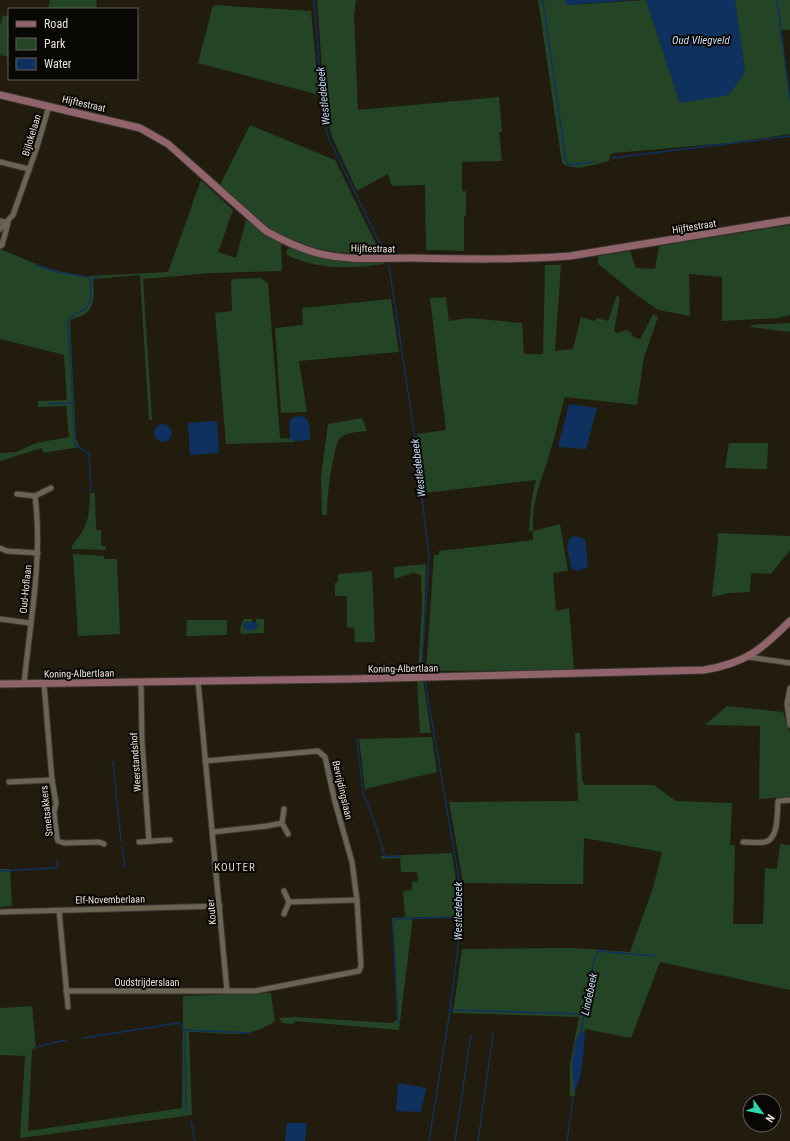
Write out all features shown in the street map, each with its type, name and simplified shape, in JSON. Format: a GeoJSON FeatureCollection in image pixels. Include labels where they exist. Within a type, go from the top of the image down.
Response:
{"type":"FeatureCollection","features":[{"type":"Feature","properties":{"kind":"street","name":"Hijftestraat"},"geometry":{"type":"LineString","coordinates":[[0,95],[140,128],[168,144],[266,231],[298,247],[332,256],[349,258],[439,259],[570,256],[790,220]]}},
{"type":"Feature","properties":{"kind":"street","name":"Bijlokelaan"},"geometry":{"type":"LineString","coordinates":[[0,246],[2,245],[8,223],[29,169],[49,106]]}},
{"type":"Feature","properties":{"kind":"street","name":"Bijlokelaan"},"geometry":{"type":"LineString","coordinates":[[0,162],[29,169]]}},
{"type":"Feature","properties":{"kind":"street"},"geometry":{"type":"LineString","coordinates":[[0,221],[8,223]]}},
{"type":"Feature","properties":{"kind":"street"},"geometry":{"type":"LineString","coordinates":[[0,229],[8,223]]}},
{"type":"Feature","properties":{"kind":"street"},"geometry":{"type":"LineString","coordinates":[[17,494],[35,496],[51,488]]}},
{"type":"Feature","properties":{"kind":"street","name":"Oud-Hoflaan"},"geometry":{"type":"LineString","coordinates":[[24,684],[38,553],[38,522],[35,496]]}},
{"type":"Feature","properties":{"kind":"street"},"geometry":{"type":"LineString","coordinates":[[0,548],[7,551],[38,553]]}},
{"type":"Feature","properties":{"kind":"street"},"geometry":{"type":"LineString","coordinates":[[0,619],[30,622]]}},
{"type":"Feature","properties":{"kind":"street","name":"Koning-Albertlaan"},"geometry":{"type":"LineString","coordinates":[[0,684],[364,679],[704,670],[748,657],[771,640],[790,620]]}},
{"type":"Feature","properties":{"kind":"street"},"geometry":{"type":"LineString","coordinates":[[748,657],[790,663]]}},
{"type":"Feature","properties":{"kind":"street","name":"Kouter"},"geometry":{"type":"LineString","coordinates":[[198,681],[227,991]]}},
{"type":"Feature","properties":{"kind":"street","name":"Weerstandshof"},"geometry":{"type":"LineString","coordinates":[[141,682],[142,742],[150,841]]}},
{"type":"Feature","properties":{"kind":"street","name":"Smetsakkers"},"geometry":{"type":"LineString","coordinates":[[44,684],[52,780],[56,803],[54,813],[58,841],[64,844],[99,842],[104,844]]}},
{"type":"Feature","properties":{"kind":"street"},"geometry":{"type":"LineString","coordinates":[[790,688],[787,704],[790,725]]}},
{"type":"Feature","properties":{"kind":"street","name":"Bevrijdingslaan"},"geometry":{"type":"LineString","coordinates":[[206,761],[318,752],[324,755],[352,862],[357,900],[361,966],[359,971],[270,988],[227,991]]}},
{"type":"Feature","properties":{"kind":"street","name":"Smetsakkers"},"geometry":{"type":"LineString","coordinates":[[9,782],[52,780]]}},
{"type":"Feature","properties":{"kind":"street"},"geometry":{"type":"LineString","coordinates":[[742,842],[765,842],[770,840],[775,834],[778,801],[790,800]]}},
{"type":"Feature","properties":{"kind":"street"},"geometry":{"type":"LineString","coordinates":[[284,809],[282,823],[288,834]]}},
{"type":"Feature","properties":{"kind":"street"},"geometry":{"type":"LineString","coordinates":[[213,832],[282,823]]}},
{"type":"Feature","properties":{"kind":"street"},"geometry":{"type":"LineString","coordinates":[[139,842],[170,840]]}},
{"type":"Feature","properties":{"kind":"street"},"geometry":{"type":"LineString","coordinates":[[284,892],[289,902],[284,914]]}},
{"type":"Feature","properties":{"kind":"street"},"geometry":{"type":"LineString","coordinates":[[289,902],[357,900]]}},
{"type":"Feature","properties":{"kind":"street","name":"Elf-Novemberlaan"},"geometry":{"type":"LineString","coordinates":[[0,912],[220,906]]}},
{"type":"Feature","properties":{"kind":"street"},"geometry":{"type":"LineString","coordinates":[[59,910],[68,1007]]}},
{"type":"Feature","properties":{"kind":"street","name":"Oudstrijderslaan"},"geometry":{"type":"LineString","coordinates":[[66,991],[227,991]]}},
{"type":"Feature","properties":{"kind":"green space"},"geometry":{"type":"Polygon","coordinates":[[[50,0],[97,0],[96,8],[48,8],[50,0]]]}},
{"type":"Feature","properties":{"kind":"green space"},"geometry":{"type":"Polygon","coordinates":[[[317,0],[356,0],[354,15],[358,110],[499,97],[502,132],[499,132],[502,161],[462,162],[462,191],[466,191],[464,251],[426,250],[425,185],[392,186],[388,174],[357,191],[332,137],[329,125],[324,93],[317,0]]]}},
{"type":"Feature","properties":{"kind":"green space"},"geometry":{"type":"Polygon","coordinates":[[[538,0],[566,0],[567,5],[646,0],[680,103],[745,72],[735,0],[790,0],[790,30],[780,30],[790,96],[790,134],[729,143],[614,153],[610,155],[609,161],[578,168],[567,166],[562,163],[538,0]]]}},
{"type":"Feature","properties":{"kind":"green space"},"geometry":{"type":"Polygon","coordinates":[[[213,5],[311,11],[319,95],[198,63],[213,5]]]}},
{"type":"Feature","properties":{"kind":"green space"},"geometry":{"type":"Polygon","coordinates":[[[3,15],[8,17],[8,57],[0,55],[0,26],[3,15]]]}},
{"type":"Feature","properties":{"kind":"green space"},"geometry":{"type":"Polygon","coordinates":[[[250,125],[335,160],[381,254],[332,251],[296,242],[267,226],[220,185],[250,125]]]}},
{"type":"Feature","properties":{"kind":"green space"},"geometry":{"type":"Polygon","coordinates":[[[201,180],[233,210],[218,252],[236,258],[246,220],[281,243],[282,271],[212,273],[143,279],[152,420],[149,420],[140,275],[93,279],[94,290],[92,306],[86,314],[73,318],[70,322],[76,439],[80,447],[43,453],[42,448],[0,461],[0,453],[16,452],[36,443],[69,437],[66,406],[38,407],[38,401],[67,400],[64,355],[0,339],[0,249],[46,268],[89,278],[89,276],[168,272],[201,180]]]}},
{"type":"Feature","properties":{"kind":"green space"},"geometry":{"type":"Polygon","coordinates":[[[790,225],[790,315],[779,318],[722,321],[722,277],[689,274],[690,316],[658,310],[598,264],[598,256],[630,251],[636,268],[655,269],[659,246],[790,225]]]}},
{"type":"Feature","properties":{"kind":"green space"},"geometry":{"type":"Polygon","coordinates":[[[290,248],[330,260],[385,262],[384,264],[359,267],[322,266],[287,255],[286,251],[290,248]]]}},
{"type":"Feature","properties":{"kind":"green space"},"geometry":{"type":"Polygon","coordinates":[[[545,265],[561,265],[555,351],[573,349],[581,317],[595,321],[597,318],[608,321],[617,295],[620,298],[614,331],[616,333],[626,330],[632,333],[631,336],[640,339],[653,314],[658,317],[644,357],[637,405],[565,397],[551,451],[536,499],[533,513],[533,531],[529,531],[529,524],[536,480],[425,493],[417,434],[446,430],[430,298],[446,297],[449,321],[469,318],[522,323],[524,354],[543,354],[545,265]]]}},
{"type":"Feature","properties":{"kind":"green space"},"geometry":{"type":"Polygon","coordinates":[[[260,278],[268,283],[280,438],[294,439],[295,442],[226,444],[215,313],[232,311],[231,282],[233,279],[260,278]]]}},
{"type":"Feature","properties":{"kind":"green space"},"geometry":{"type":"Polygon","coordinates":[[[391,299],[399,352],[299,361],[307,412],[281,413],[275,328],[303,325],[302,308],[391,299]]]}},
{"type":"Feature","properties":{"kind":"green space"},"geometry":{"type":"Polygon","coordinates":[[[790,323],[790,332],[751,327],[751,325],[790,323]]]}},
{"type":"Feature","properties":{"kind":"green space"},"geometry":{"type":"Polygon","coordinates":[[[362,418],[367,431],[343,436],[337,443],[330,475],[327,515],[322,515],[321,477],[328,424],[362,418]]]}},
{"type":"Feature","properties":{"kind":"green space"},"geometry":{"type":"Polygon","coordinates":[[[729,443],[768,443],[767,469],[725,468],[729,443]]]}},
{"type":"Feature","properties":{"kind":"green space"},"geometry":{"type":"Polygon","coordinates":[[[90,493],[95,493],[96,530],[101,530],[101,546],[106,546],[106,550],[72,549],[72,546],[87,522],[90,493]]]}},
{"type":"Feature","properties":{"kind":"green space"},"geometry":{"type":"Polygon","coordinates":[[[560,524],[568,571],[553,573],[556,611],[569,608],[574,670],[426,671],[434,555],[439,555],[439,551],[533,540],[533,531],[560,524]]]}},
{"type":"Feature","properties":{"kind":"green space"},"geometry":{"type":"Polygon","coordinates":[[[717,533],[790,536],[790,550],[771,574],[751,573],[750,592],[730,593],[712,597],[718,540],[717,533]]]}},
{"type":"Feature","properties":{"kind":"green space"},"geometry":{"type":"Polygon","coordinates":[[[73,554],[104,556],[104,559],[117,559],[120,634],[78,636],[73,554]]]}},
{"type":"Feature","properties":{"kind":"green space"},"geometry":{"type":"Polygon","coordinates":[[[426,564],[422,673],[418,673],[422,606],[421,575],[413,573],[394,579],[394,567],[426,564]]]}},
{"type":"Feature","properties":{"kind":"green space"},"geometry":{"type":"Polygon","coordinates":[[[372,571],[375,642],[355,642],[354,628],[347,627],[347,596],[335,596],[335,583],[338,582],[338,574],[372,571]]]}},
{"type":"Feature","properties":{"kind":"green space"},"geometry":{"type":"Polygon","coordinates":[[[244,619],[252,619],[252,622],[244,625],[245,630],[256,629],[256,619],[264,619],[264,633],[241,634],[240,628],[244,619]]]}},
{"type":"Feature","properties":{"kind":"green space"},"geometry":{"type":"Polygon","coordinates":[[[187,620],[227,620],[227,635],[186,636],[187,620]]]}},
{"type":"Feature","properties":{"kind":"green space"},"geometry":{"type":"Polygon","coordinates":[[[417,680],[423,680],[431,733],[420,733],[417,680]]]}},
{"type":"Feature","properties":{"kind":"green space"},"geometry":{"type":"Polygon","coordinates":[[[727,706],[783,712],[790,733],[790,797],[759,799],[760,726],[705,725],[727,706]]]}},
{"type":"Feature","properties":{"kind":"green space"},"geometry":{"type":"Polygon","coordinates":[[[575,733],[580,733],[582,780],[585,785],[654,785],[676,801],[732,803],[730,845],[735,845],[733,924],[763,924],[765,868],[777,869],[780,844],[790,845],[790,990],[660,962],[631,1038],[585,1029],[577,1069],[575,1096],[570,1096],[570,1064],[579,1017],[453,1013],[462,949],[574,948],[630,952],[653,888],[662,852],[584,838],[583,884],[463,883],[449,802],[578,801],[575,733]]]}},
{"type":"Feature","properties":{"kind":"green space"},"geometry":{"type":"Polygon","coordinates":[[[432,737],[437,772],[365,789],[359,739],[432,737]]]}},
{"type":"Feature","properties":{"kind":"green space"},"geometry":{"type":"Polygon","coordinates":[[[452,853],[457,887],[457,918],[413,917],[399,1030],[294,1021],[293,1024],[283,1023],[279,1018],[294,1017],[393,1023],[397,1019],[392,918],[405,917],[403,891],[412,890],[412,882],[418,881],[417,872],[401,872],[400,858],[381,859],[381,856],[452,853]]]}},
{"type":"Feature","properties":{"kind":"green space"},"geometry":{"type":"Polygon","coordinates":[[[0,869],[10,869],[12,906],[0,907],[0,869]]]}},
{"type":"Feature","properties":{"kind":"green space"},"geometry":{"type":"Polygon","coordinates":[[[271,993],[275,1021],[264,1027],[254,1031],[234,1034],[189,1032],[192,1115],[20,1138],[25,1056],[0,1055],[0,1008],[32,1006],[36,1046],[32,1050],[28,1131],[182,1108],[183,996],[271,993]]]}},
{"type":"Feature","properties":{"kind":"water"},"geometry":{"type":"Polygon","coordinates":[[[566,0],[633,0],[566,5],[566,0]]]}},
{"type":"Feature","properties":{"kind":"water","name":"Oud Vliegveld"},"geometry":{"type":"Polygon","coordinates":[[[646,0],[735,0],[745,72],[729,95],[680,103],[646,0]]]}},
{"type":"Feature","properties":{"kind":"water"},"geometry":{"type":"Polygon","coordinates":[[[569,404],[597,408],[586,449],[558,447],[569,404]]]}},
{"type":"Feature","properties":{"kind":"water"},"geometry":{"type":"Polygon","coordinates":[[[300,416],[304,417],[308,421],[310,428],[310,440],[295,441],[290,439],[289,423],[292,418],[300,416]]]}},
{"type":"Feature","properties":{"kind":"water"},"geometry":{"type":"Polygon","coordinates":[[[217,421],[219,453],[190,455],[188,423],[217,421]]]}},
{"type":"Feature","properties":{"kind":"water"},"geometry":{"type":"Polygon","coordinates":[[[163,424],[169,427],[172,433],[169,439],[163,442],[157,439],[154,433],[157,427],[163,424]]]}},
{"type":"Feature","properties":{"kind":"water"},"geometry":{"type":"Polygon","coordinates":[[[574,536],[585,539],[588,565],[586,568],[577,571],[571,568],[567,546],[569,539],[574,536]]]}},
{"type":"Feature","properties":{"kind":"water"},"geometry":{"type":"Polygon","coordinates":[[[246,622],[257,622],[258,625],[254,630],[245,630],[244,625],[246,622]]]}},
{"type":"Feature","properties":{"kind":"water"},"geometry":{"type":"Polygon","coordinates":[[[581,1030],[585,1036],[583,1058],[581,1073],[574,1093],[572,1062],[576,1040],[581,1030]]]}},
{"type":"Feature","properties":{"kind":"water"},"geometry":{"type":"Polygon","coordinates":[[[398,1083],[426,1088],[421,1112],[396,1111],[398,1083]]]}},
{"type":"Feature","properties":{"kind":"water"},"geometry":{"type":"Polygon","coordinates":[[[287,1123],[307,1123],[305,1141],[285,1141],[287,1123]]]}},
{"type":"Feature","properties":{"kind":"waterway","name":"Westledebeek"},"geometry":{"type":"LineString","coordinates":[[314,0],[325,126],[330,141],[384,252]]}},
{"type":"Feature","properties":{"kind":"waterway"},"geometry":{"type":"LineString","coordinates":[[543,0],[566,162],[570,165],[594,162]]}},
{"type":"Feature","properties":{"kind":"waterway"},"geometry":{"type":"LineString","coordinates":[[777,0],[790,100]]}},
{"type":"Feature","properties":{"kind":"waterway"},"geometry":{"type":"LineString","coordinates":[[612,158],[790,136]]}},
{"type":"Feature","properties":{"kind":"waterway"},"geometry":{"type":"LineString","coordinates":[[36,265],[58,272],[87,277],[91,281],[90,301],[85,309],[73,315],[68,321],[75,445],[89,453],[91,491]]}},
{"type":"Feature","properties":{"kind":"waterway","name":"Westledebeek"},"geometry":{"type":"LineString","coordinates":[[389,266],[414,431],[429,557],[422,659],[424,672]]}},
{"type":"Feature","properties":{"kind":"waterway"},"geometry":{"type":"LineString","coordinates":[[91,281],[98,276]]}},
{"type":"Feature","properties":{"kind":"waterway"},"geometry":{"type":"LineString","coordinates":[[48,404],[72,403]]}},
{"type":"Feature","properties":{"kind":"waterway","name":"Westledebeek"},"geometry":{"type":"LineString","coordinates":[[425,681],[460,885],[458,946],[450,1010],[429,1141]]}},
{"type":"Feature","properties":{"kind":"waterway"},"geometry":{"type":"LineString","coordinates":[[357,739],[363,792],[376,826],[385,857],[402,856]]}},
{"type":"Feature","properties":{"kind":"waterway"},"geometry":{"type":"LineString","coordinates":[[113,762],[121,841]]}},
{"type":"Feature","properties":{"kind":"waterway"},"geometry":{"type":"LineString","coordinates":[[122,846],[125,867]]}},
{"type":"Feature","properties":{"kind":"waterway"},"geometry":{"type":"LineString","coordinates":[[0,871],[54,868],[57,866],[57,861]]}},
{"type":"Feature","properties":{"kind":"waterway"},"geometry":{"type":"LineString","coordinates":[[398,1023],[393,922],[398,919],[459,917]]}},
{"type":"Feature","properties":{"kind":"waterway","name":"Lindebeek"},"geometry":{"type":"LineString","coordinates":[[581,1031],[594,961],[598,951],[653,956]]}},
{"type":"Feature","properties":{"kind":"waterway"},"geometry":{"type":"LineString","coordinates":[[451,1010],[585,1014]]}},
{"type":"Feature","properties":{"kind":"waterway"},"geometry":{"type":"LineString","coordinates":[[83,1038],[179,1023],[184,1029]]}},
{"type":"Feature","properties":{"kind":"waterway"},"geometry":{"type":"LineString","coordinates":[[186,1111],[185,1030],[250,1033]]}},
{"type":"Feature","properties":{"kind":"waterway"},"geometry":{"type":"LineString","coordinates":[[478,1141],[493,1034]]}},
{"type":"Feature","properties":{"kind":"waterway"},"geometry":{"type":"LineString","coordinates":[[455,1141],[471,1035]]}},
{"type":"Feature","properties":{"kind":"waterway"},"geometry":{"type":"LineString","coordinates":[[36,1049],[39,1046],[67,1040]]}},
{"type":"Feature","properties":{"kind":"waterway","name":"Lindebeek"},"geometry":{"type":"LineString","coordinates":[[567,1141],[573,1098]]}},
{"type":"Feature","properties":{"kind":"waterway"},"geometry":{"type":"LineString","coordinates":[[191,1121],[195,1141]]}},
{"type":"Feature","properties":{"kind":"district","name":"KOUTER"},"geometry":{"type":"Point","coordinates":[235,867]}}]}
